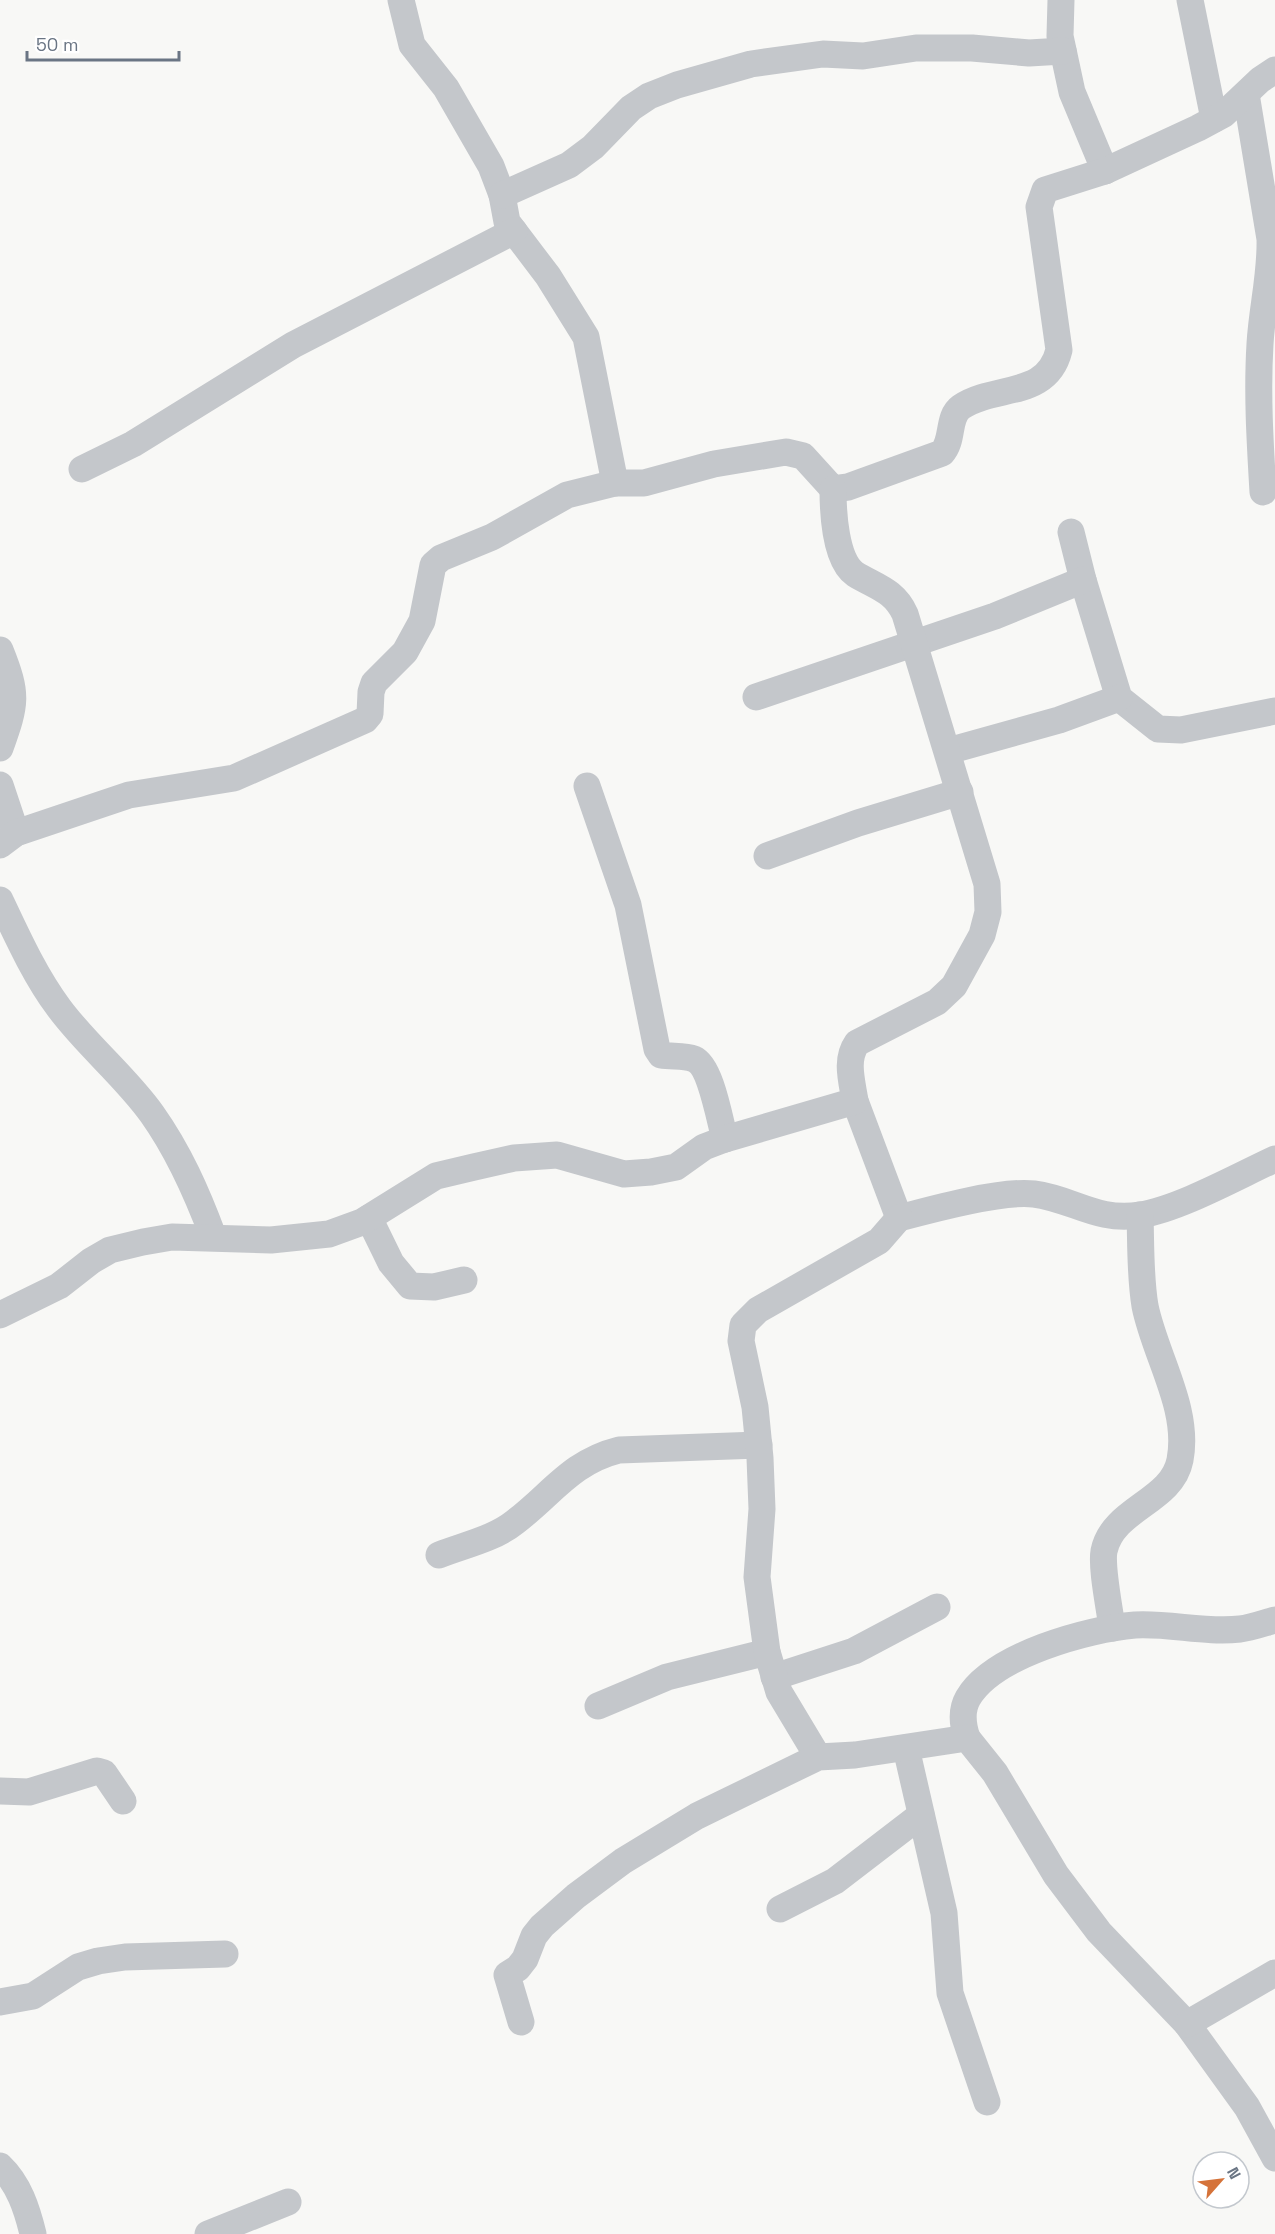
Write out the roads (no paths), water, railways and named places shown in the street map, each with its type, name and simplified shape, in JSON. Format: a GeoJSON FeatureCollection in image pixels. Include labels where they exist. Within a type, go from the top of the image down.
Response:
{"type":"FeatureCollection","features":[{"type":"Feature","properties":{"kind":"street"},"geometry":{"type":"LineString","coordinates":[[400,0],[412,45],[446,88],[491,166],[502,195],[507,222],[554,285],[586,337],[615,483]]}},
{"type":"Feature","properties":{"kind":"street"},"geometry":{"type":"LineString","coordinates":[[1061,0],[1060,36],[1072,92],[1105,171]]}},
{"type":"Feature","properties":{"kind":"street"},"geometry":{"type":"LineString","coordinates":[[1190,0],[1214,119]]}},
{"type":"Feature","properties":{"kind":"street"},"geometry":{"type":"LineString","coordinates":[[502,195],[569,165],[593,147],[631,108],[649,96],[677,85],[751,64],[823,54],[863,56],[916,48],[972,48],[1029,53],[1063,51]]}},
{"type":"Feature","properties":{"kind":"street"},"geometry":{"type":"LineString","coordinates":[[833,489],[848,487],[942,453],[949,445],[953,418],[958,409],[989,395],[1033,384],[1050,372],[1056,364],[1059,350],[1041,225],[1042,198],[1045,190],[1105,171],[1214,119],[1275,70]]}},
{"type":"Feature","properties":{"kind":"street"},"geometry":{"type":"LineString","coordinates":[[1246,94],[1273,263],[1260,341],[1258,398],[1263,492]]}},
{"type":"Feature","properties":{"kind":"street"},"geometry":{"type":"LineString","coordinates":[[82,469],[133,444],[293,345],[514,231]]}},
{"type":"Feature","properties":{"kind":"street"},"geometry":{"type":"LineString","coordinates":[[0,785],[8,839],[129,795],[234,778],[354,727],[369,714],[370,692],[374,683],[405,652],[414,639],[422,621],[433,565],[441,558],[492,537],[567,495],[615,483],[644,483],[714,464],[786,452],[803,456],[833,489],[835,525],[845,560],[853,572],[879,585],[899,601],[948,750],[987,884],[988,912],[982,935],[954,986],[937,1002],[857,1042],[851,1051],[850,1064],[855,1101],[899,1218]]}},
{"type":"Feature","properties":{"kind":"street"},"geometry":{"type":"LineString","coordinates":[[1071,532],[1083,580],[1119,698],[1158,729],[1181,730],[1275,711]]}},
{"type":"Feature","properties":{"kind":"street"},"geometry":{"type":"LineString","coordinates":[[756,697],[995,616],[1083,580]]}},
{"type":"Feature","properties":{"kind":"street"},"geometry":{"type":"LineString","coordinates":[[0,650],[12,681],[15,700],[0,748]]}},
{"type":"Feature","properties":{"kind":"street"},"geometry":{"type":"LineString","coordinates":[[948,750],[1059,720],[1119,698]]}},
{"type":"Feature","properties":{"kind":"street"},"geometry":{"type":"LineString","coordinates":[[587,786],[633,923],[657,1049],[661,1055],[686,1057],[699,1063],[708,1077],[725,1139]]}},
{"type":"Feature","properties":{"kind":"street"},"geometry":{"type":"LineString","coordinates":[[767,856],[858,823],[960,792]]}},
{"type":"Feature","properties":{"kind":"street"},"geometry":{"type":"LineString","coordinates":[[0,900],[21,944],[57,1006],[151,1113],[175,1149],[193,1185],[213,1236]]}},
{"type":"Feature","properties":{"kind":"street"},"geometry":{"type":"LineString","coordinates":[[0,1315],[59,1286],[91,1261],[111,1250],[172,1237],[299,1238],[329,1234],[369,1218],[436,1176],[530,1155],[557,1155],[624,1174],[676,1167],[704,1147],[725,1139],[855,1101]]}},
{"type":"Feature","properties":{"kind":"street"},"geometry":{"type":"LineString","coordinates":[[818,1757],[779,1692],[771,1665],[758,1576],[762,1509],[759,1445],[755,1407],[741,1341],[743,1324],[758,1311],[879,1240],[899,1218],[936,1208],[1031,1193],[1048,1196],[1084,1211],[1110,1217],[1140,1215],[1208,1190],[1275,1159]]}},
{"type":"Feature","properties":{"kind":"street"},"geometry":{"type":"LineString","coordinates":[[1112,1628],[1104,1554],[1109,1535],[1127,1515],[1174,1479],[1180,1460],[1182,1436],[1174,1398],[1157,1352],[1145,1307],[1141,1272],[1140,1215]]}},
{"type":"Feature","properties":{"kind":"street"},"geometry":{"type":"LineString","coordinates":[[369,1218],[392,1263],[410,1286],[421,1289],[464,1280]]}},
{"type":"Feature","properties":{"kind":"street"},"geometry":{"type":"LineString","coordinates":[[439,1555],[499,1532],[514,1523],[562,1478],[603,1454],[620,1450],[759,1445]]}},
{"type":"Feature","properties":{"kind":"street"},"geometry":{"type":"LineString","coordinates":[[598,1706],[667,1677],[771,1665],[854,1651],[937,1606]]}},
{"type":"Feature","properties":{"kind":"street"},"geometry":{"type":"LineString","coordinates":[[1275,1620],[1240,1629],[1136,1625],[1112,1628],[1042,1648],[998,1669],[979,1684],[967,1700],[963,1724],[967,1738],[995,1773],[1056,1875],[1099,1932],[1187,2024],[1268,2130],[1275,2158]]}},
{"type":"Feature","properties":{"kind":"street"},"geometry":{"type":"LineString","coordinates":[[521,2022],[507,1975],[518,1968],[525,1959],[538,1931],[567,1903],[623,1862],[697,1816],[818,1757],[855,1755],[967,1738]]}},
{"type":"Feature","properties":{"kind":"street"},"geometry":{"type":"LineString","coordinates":[[906,1748],[944,1912],[950,1993],[987,2102]]}},
{"type":"Feature","properties":{"kind":"street"},"geometry":{"type":"LineString","coordinates":[[0,1791],[29,1792],[97,1771],[104,1773],[123,1801]]}},
{"type":"Feature","properties":{"kind":"street"},"geometry":{"type":"LineString","coordinates":[[780,1909],[836,1881],[921,1815]]}},
{"type":"Feature","properties":{"kind":"street"},"geometry":{"type":"LineString","coordinates":[[0,2002],[33,1996],[78,1967],[99,1961],[125,1957],[225,1954]]}},
{"type":"Feature","properties":{"kind":"street"},"geometry":{"type":"LineString","coordinates":[[1187,2024],[1275,1973]]}},
{"type":"Feature","properties":{"kind":"street"},"geometry":{"type":"LineString","coordinates":[[0,2166],[12,2177],[27,2210],[33,2234]]}},
{"type":"Feature","properties":{"kind":"street"},"geometry":{"type":"LineString","coordinates":[[208,2234],[288,2202]]}}]}
